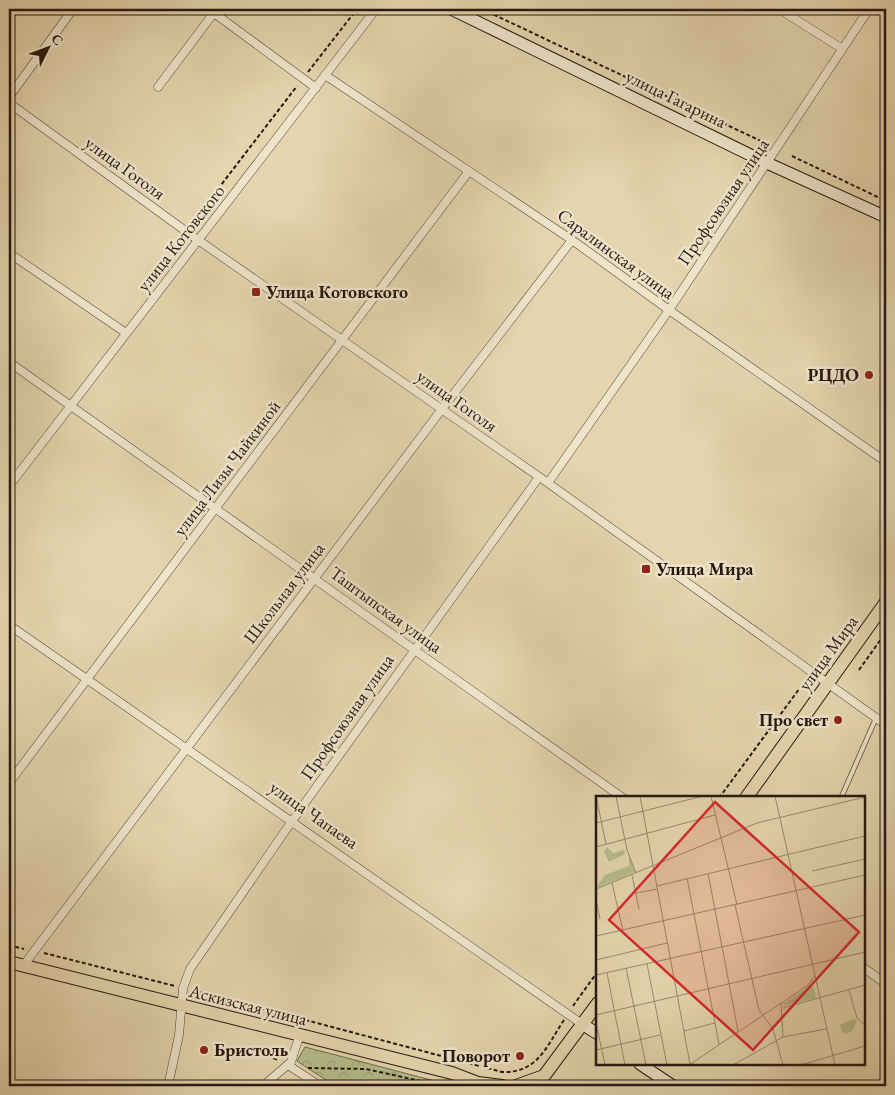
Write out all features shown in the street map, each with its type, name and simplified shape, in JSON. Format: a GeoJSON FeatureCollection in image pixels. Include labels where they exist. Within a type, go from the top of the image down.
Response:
{"type":"FeatureCollection","features":[{"type":"Feature","properties":{"kind":"main road","name":"улица Мира"},"geometry":{"type":"LineString","coordinates":[[747,796],[886,602]]}},
{"type":"Feature","properties":{"kind":"main road","name":"Аскизская улица"},"geometry":{"type":"LineString","coordinates":[[9,962],[300,1037],[452,1073],[480,1085],[502,1086]]}},
{"type":"Feature","properties":{"kind":"main road"},"geometry":{"type":"LineString","coordinates":[[516,1086],[540,1081],[596,1005]]}},
{"type":"Feature","properties":{"kind":"street"},"geometry":{"type":"LineString","coordinates":[[9,97],[73,9]]}},
{"type":"Feature","properties":{"kind":"street","name":"улица Котовского"},"geometry":{"type":"LineString","coordinates":[[9,486],[376,9]]}},
{"type":"Feature","properties":{"kind":"street","name":"улица Гагарина"},"geometry":{"type":"LineString","coordinates":[[451,9],[767,163],[886,217]]}},
{"type":"Feature","properties":{"kind":"street"},"geometry":{"type":"LineString","coordinates":[[779,9],[841,48]]}},
{"type":"Feature","properties":{"kind":"street","name":"Профсоюзная улица"},"geometry":{"type":"LineString","coordinates":[[548,483],[668,310],[767,163],[841,48],[869,9]]}},
{"type":"Feature","properties":{"kind":"street"},"geometry":{"type":"LineString","coordinates":[[158,87],[216,11],[316,88]]}},
{"type":"Feature","properties":{"kind":"street","name":"Саралинская улица"},"geometry":{"type":"LineString","coordinates":[[325,75],[572,240],[668,310],[886,462]]}},
{"type":"Feature","properties":{"kind":"street","name":"улица Гоголя"},"geometry":{"type":"LineString","coordinates":[[9,103],[198,240],[548,483],[886,725]]}},
{"type":"Feature","properties":{"kind":"street","name":"улица Лизы Чайкиной"},"geometry":{"type":"LineString","coordinates":[[9,783],[469,171]]}},
{"type":"Feature","properties":{"kind":"street","name":"Школьная улица"},"geometry":{"type":"LineString","coordinates":[[22,966],[442,409],[572,240]]}},
{"type":"Feature","properties":{"kind":"street"},"geometry":{"type":"LineString","coordinates":[[9,253],[126,333]]}},
{"type":"Feature","properties":{"kind":"street","name":"Таштыпская улица"},"geometry":{"type":"LineString","coordinates":[[9,362],[315,577],[620,796]]}},
{"type":"Feature","properties":{"kind":"street","name":"Профсоюзная улица"},"geometry":{"type":"LineString","coordinates":[[168,1086],[179,1035],[183,988],[190,969],[414,649],[539,477]]}},
{"type":"Feature","properties":{"kind":"street","name":"улица Чапаева"},"geometry":{"type":"LineString","coordinates":[[9,625],[596,1033]]}},
{"type":"Feature","properties":{"kind":"street"},"geometry":{"type":"LineString","coordinates":[[865,969],[886,984]]}},
{"type":"Feature","properties":{"kind":"street"},"geometry":{"type":"LineString","coordinates":[[264,1086],[290,1064],[300,1037]]}},
{"type":"Feature","properties":{"kind":"street"},"geometry":{"type":"LineString","coordinates":[[290,1064],[320,1086]]}},
{"type":"Feature","properties":{"kind":"street"},"geometry":{"type":"LineString","coordinates":[[642,1065],[673,1086]]}},
{"type":"Feature","properties":{"kind":"lane"},"geometry":{"type":"LineString","coordinates":[[843,796],[876,718]]}},
{"type":"Feature","properties":{"kind":"path"},"geometry":{"type":"LineString","coordinates":[[198,215],[357,9]]}},
{"type":"Feature","properties":{"kind":"path"},"geometry":{"type":"LineString","coordinates":[[482,9],[763,142]]}},
{"type":"Feature","properties":{"kind":"path"},"geometry":{"type":"LineString","coordinates":[[792,156],[886,200]]}},
{"type":"Feature","properties":{"kind":"path"},"geometry":{"type":"LineString","coordinates":[[859,670],[886,632]]}},
{"type":"Feature","properties":{"kind":"path"},"geometry":{"type":"LineString","coordinates":[[720,796],[805,681]]}},
{"type":"Feature","properties":{"kind":"path"},"geometry":{"type":"LineString","coordinates":[[9,945],[183,988],[502,1072],[524,1070],[532,1065],[596,974]]}},
{"type":"Feature","properties":{"kind":"path"},"geometry":{"type":"LineString","coordinates":[[255,1051],[299,1068],[366,1069],[443,1086]]}},
{"type":"Feature","properties":{"kind":"green space"},"geometry":{"type":"Polygon","coordinates":[[[305,1047],[454,1086],[335,1086],[297,1061],[305,1047]]]}},
{"type":"Feature","properties":{"kind":"place","name":"Улица Котовского"},"geometry":{"type":"Point","coordinates":[256,292]}},
{"type":"Feature","properties":{"kind":"place","name":"РЦДО"},"geometry":{"type":"Point","coordinates":[869,375]}},
{"type":"Feature","properties":{"kind":"place","name":"Улица Мира"},"geometry":{"type":"Point","coordinates":[646,569]}},
{"type":"Feature","properties":{"kind":"place","name":"Про свет"},"geometry":{"type":"Point","coordinates":[838,720]}},
{"type":"Feature","properties":{"kind":"place","name":"Бристоль"},"geometry":{"type":"Point","coordinates":[204,1050]}},
{"type":"Feature","properties":{"kind":"place","name":"Поворот"},"geometry":{"type":"Point","coordinates":[520,1056]}}]}
